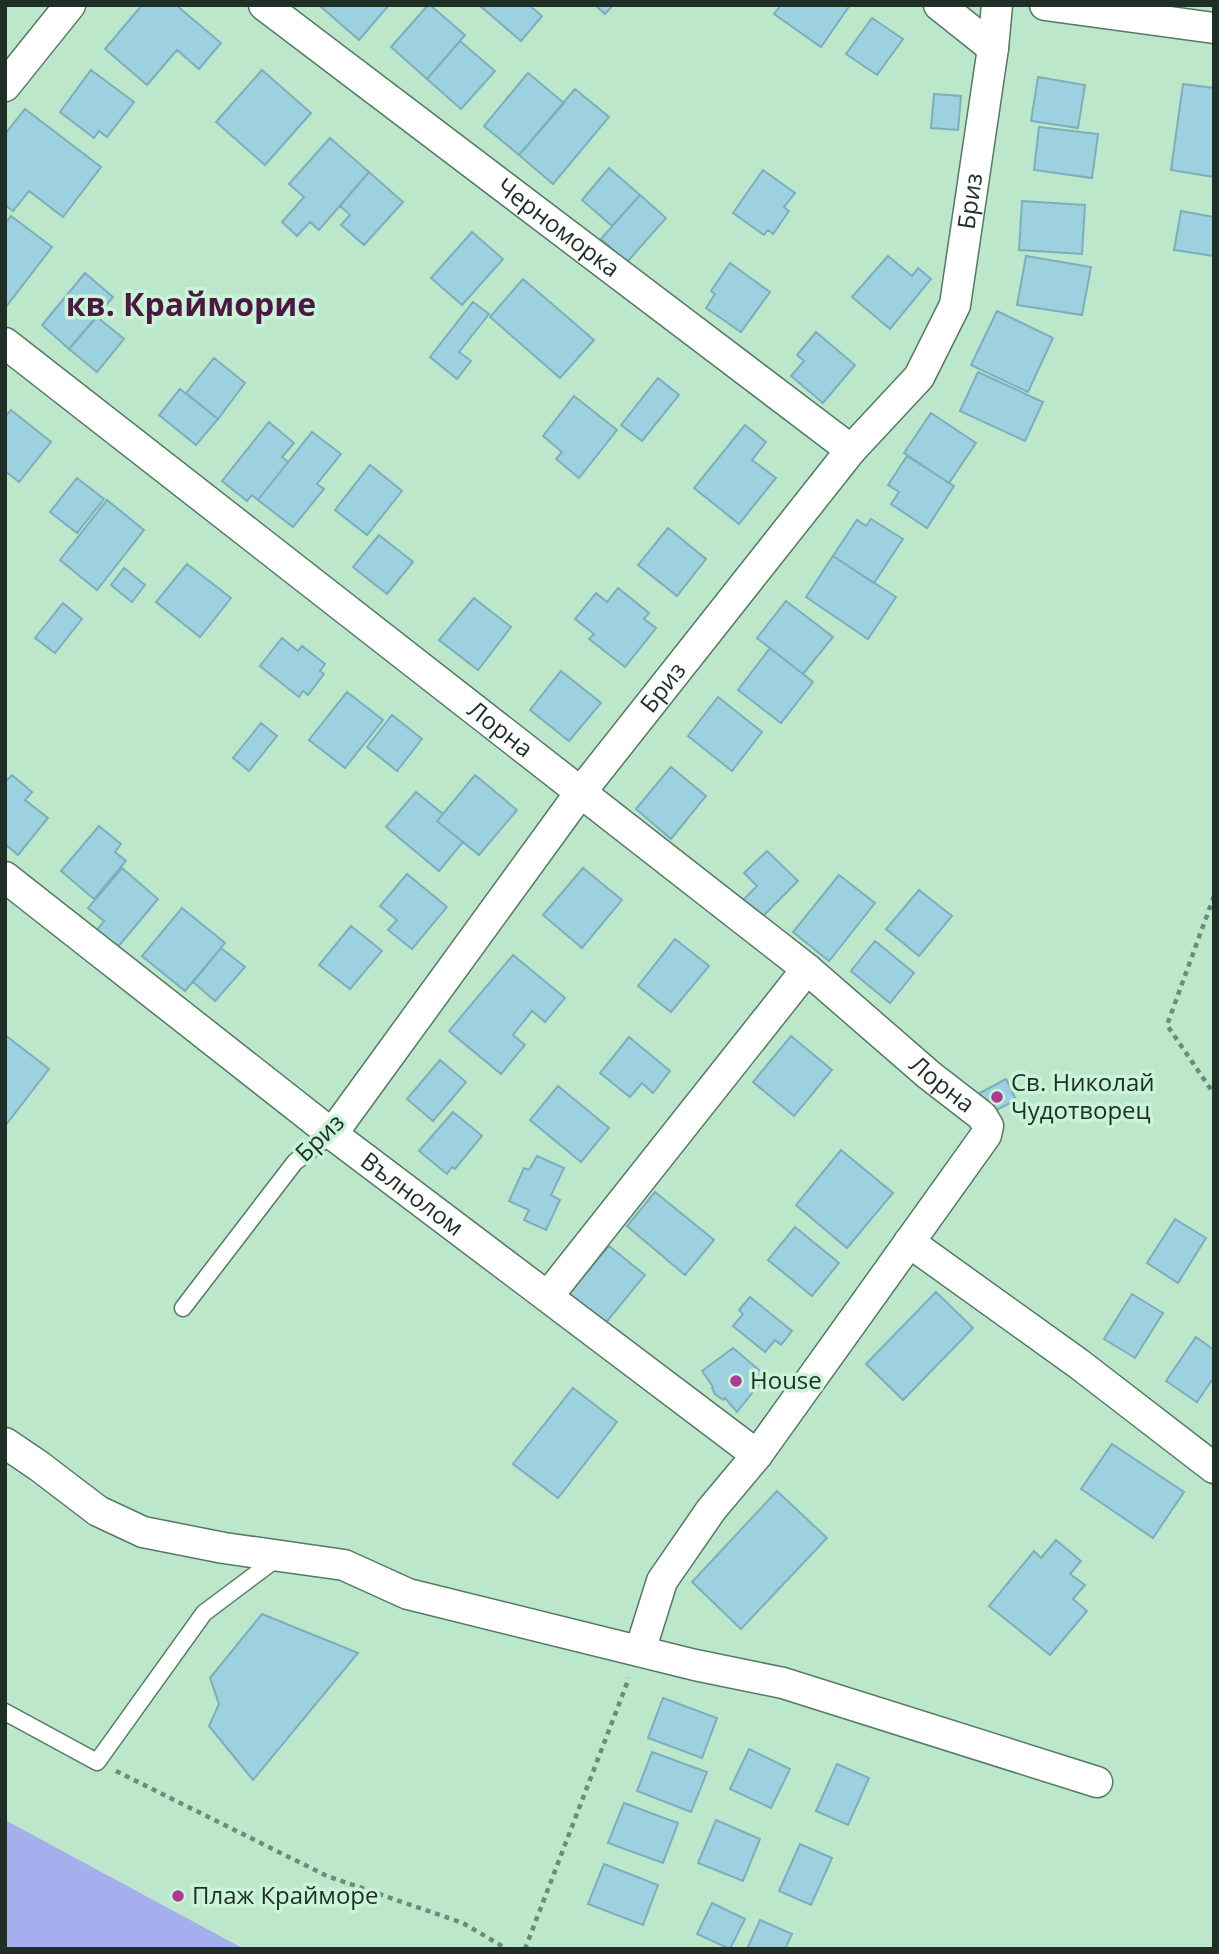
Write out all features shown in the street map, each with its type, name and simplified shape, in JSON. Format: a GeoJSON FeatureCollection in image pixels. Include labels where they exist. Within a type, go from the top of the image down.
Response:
{"type":"FeatureCollection","features":[{"type":"Feature","properties":{"kind":"street"},"geometry":{"type":"LineString","coordinates":[[5,86],[70,5]]}},
{"type":"Feature","properties":{"kind":"street","name":"Черноморка"},"geometry":{"type":"LineString","coordinates":[[264,5],[851,450]]}},
{"type":"Feature","properties":{"kind":"street"},"geometry":{"type":"LineString","coordinates":[[939,5],[993,48]]}},
{"type":"Feature","properties":{"kind":"street","name":"Бриз"},"geometry":{"type":"LineString","coordinates":[[332,1134],[580,793],[851,450],[919,377],[955,305],[997,5]]}},
{"type":"Feature","properties":{"kind":"street"},"geometry":{"type":"LineString","coordinates":[[1045,5],[1214,28]]}},
{"type":"Feature","properties":{"kind":"street","name":"Лорна"},"geometry":{"type":"LineString","coordinates":[[5,343],[807,969],[929,1075],[982,1116],[988,1126],[986,1135],[909,1242]]}},
{"type":"Feature","properties":{"kind":"street","name":"Вълнолом"},"geometry":{"type":"LineString","coordinates":[[5,877],[332,1134],[757,1455]]}},
{"type":"Feature","properties":{"kind":"street"},"geometry":{"type":"LineString","coordinates":[[548,1296],[807,969]]}},
{"type":"Feature","properties":{"kind":"street"},"geometry":{"type":"LineString","coordinates":[[640,1651],[662,1580],[711,1510],[757,1455],[909,1242],[1079,1364],[1214,1468]]}},
{"type":"Feature","properties":{"kind":"street"},"geometry":{"type":"LineString","coordinates":[[5,1443],[98,1511],[143,1532],[224,1548],[344,1565],[408,1594],[695,1665],[783,1683],[1097,1782]]}},
{"type":"Feature","properties":{"kind":"lane","name":"Бриз"},"geometry":{"type":"LineString","coordinates":[[183,1308],[295,1162],[332,1134]]}},
{"type":"Feature","properties":{"kind":"lane"},"geometry":{"type":"LineString","coordinates":[[5,1712],[97,1762],[204,1613],[280,1556]]}},
{"type":"Feature","properties":{"kind":"path"},"geometry":{"type":"LineString","coordinates":[[1214,896],[1167,1025],[1214,1094]]}},
{"type":"Feature","properties":{"kind":"path"},"geometry":{"type":"LineString","coordinates":[[525,1949],[640,1651]]}},
{"type":"Feature","properties":{"kind":"path"},"geometry":{"type":"LineString","coordinates":[[97,1762],[327,1877],[463,1923],[507,1949]]}},
{"type":"Feature","properties":{"kind":"water"},"geometry":{"type":"Polygon","coordinates":[[[5,1820],[244,1949],[5,1949],[5,1820]]]}},
{"type":"Feature","properties":{"kind":"building"},"geometry":{"type":"Polygon","coordinates":[[[142,5],[176,5],[221,43],[199,69],[177,50],[147,85],[105,49],[142,5]]]}},
{"type":"Feature","properties":{"kind":"building"},"geometry":{"type":"Polygon","coordinates":[[[319,5],[389,5],[359,40],[319,5]]]}},
{"type":"Feature","properties":{"kind":"building"},"geometry":{"type":"Polygon","coordinates":[[[428,5],[465,35],[427,79],[391,47],[428,5]]]}},
{"type":"Feature","properties":{"kind":"building"},"geometry":{"type":"Polygon","coordinates":[[[479,5],[529,5],[542,16],[521,41],[479,5]]]}},
{"type":"Feature","properties":{"kind":"building"},"geometry":{"type":"Polygon","coordinates":[[[595,5],[613,5],[605,14],[595,5]]]}},
{"type":"Feature","properties":{"kind":"building"},"geometry":{"type":"Polygon","coordinates":[[[781,5],[850,5],[821,47],[774,14],[781,5]]]}},
{"type":"Feature","properties":{"kind":"building"},"geometry":{"type":"Polygon","coordinates":[[[872,18],[903,39],[877,75],[846,54],[872,18]]]}},
{"type":"Feature","properties":{"kind":"building"},"geometry":{"type":"Polygon","coordinates":[[[460,41],[495,71],[461,109],[427,79],[460,41]]]}},
{"type":"Feature","properties":{"kind":"building"},"geometry":{"type":"Polygon","coordinates":[[[91,70],[134,102],[107,137],[99,131],[94,138],[60,112],[91,70]]]}},
{"type":"Feature","properties":{"kind":"building"},"geometry":{"type":"Polygon","coordinates":[[[262,70],[311,113],[265,165],[216,122],[262,70]]]}},
{"type":"Feature","properties":{"kind":"building"},"geometry":{"type":"Polygon","coordinates":[[[528,73],[564,103],[519,155],[484,126],[528,73]]]}},
{"type":"Feature","properties":{"kind":"building"},"geometry":{"type":"Polygon","coordinates":[[[1038,77],[1085,85],[1078,128],[1031,121],[1038,77]]]}},
{"type":"Feature","properties":{"kind":"building"},"geometry":{"type":"Polygon","coordinates":[[[1183,84],[1214,88],[1214,177],[1171,170],[1183,84]]]}},
{"type":"Feature","properties":{"kind":"building"},"geometry":{"type":"Polygon","coordinates":[[[575,89],[609,117],[553,184],[519,155],[575,89]]]}},
{"type":"Feature","properties":{"kind":"building"},"geometry":{"type":"Polygon","coordinates":[[[934,94],[961,96],[958,130],[931,128],[934,94]]]}},
{"type":"Feature","properties":{"kind":"building"},"geometry":{"type":"Polygon","coordinates":[[[25,109],[101,167],[63,217],[29,191],[13,211],[5,205],[5,134],[25,109]]]}},
{"type":"Feature","properties":{"kind":"building"},"geometry":{"type":"Polygon","coordinates":[[[1039,127],[1098,134],[1092,178],[1034,170],[1039,127]]]}},
{"type":"Feature","properties":{"kind":"building"},"geometry":{"type":"Polygon","coordinates":[[[330,138],[369,172],[319,230],[310,222],[297,236],[282,222],[304,197],[289,184],[330,138]]]}},
{"type":"Feature","properties":{"kind":"building"},"geometry":{"type":"Polygon","coordinates":[[[609,168],[640,195],[612,226],[582,200],[609,168]]]}},
{"type":"Feature","properties":{"kind":"building"},"geometry":{"type":"Polygon","coordinates":[[[763,170],[795,193],[784,207],[789,211],[773,234],[768,230],[764,235],[733,213],[763,170]]]}},
{"type":"Feature","properties":{"kind":"building"},"geometry":{"type":"Polygon","coordinates":[[[369,172],[403,202],[364,245],[341,225],[350,215],[340,206],[369,172]]]}},
{"type":"Feature","properties":{"kind":"building"},"geometry":{"type":"Polygon","coordinates":[[[640,195],[666,218],[627,262],[601,239],[640,195]]]}},
{"type":"Feature","properties":{"kind":"building"},"geometry":{"type":"Polygon","coordinates":[[[1022,201],[1085,205],[1082,254],[1019,250],[1022,201]]]}},
{"type":"Feature","properties":{"kind":"building"},"geometry":{"type":"Polygon","coordinates":[[[1181,211],[1214,217],[1214,256],[1174,250],[1181,211]]]}},
{"type":"Feature","properties":{"kind":"building"},"geometry":{"type":"Polygon","coordinates":[[[11,216],[52,247],[5,308],[5,224],[11,216]]]}},
{"type":"Feature","properties":{"kind":"building"},"geometry":{"type":"Polygon","coordinates":[[[472,232],[503,259],[462,305],[431,278],[472,232]]]}},
{"type":"Feature","properties":{"kind":"building"},"geometry":{"type":"Polygon","coordinates":[[[888,256],[912,276],[918,268],[931,279],[890,329],[852,297],[888,256]]]}},
{"type":"Feature","properties":{"kind":"building"},"geometry":{"type":"Polygon","coordinates":[[[1026,256],[1091,267],[1082,315],[1017,305],[1026,256]]]}},
{"type":"Feature","properties":{"kind":"building"},"geometry":{"type":"Polygon","coordinates":[[[730,263],[770,292],[741,332],[706,308],[715,294],[711,291],[730,263]]]}},
{"type":"Feature","properties":{"kind":"building"},"geometry":{"type":"Polygon","coordinates":[[[85,273],[113,297],[69,349],[42,325],[85,273]]]}},
{"type":"Feature","properties":{"kind":"building"},"geometry":{"type":"Polygon","coordinates":[[[523,279],[594,340],[560,378],[490,317],[523,279]]]}},
{"type":"Feature","properties":{"kind":"building"},"geometry":{"type":"Polygon","coordinates":[[[473,302],[489,314],[459,352],[471,361],[457,379],[430,357],[473,302]]]}},
{"type":"Feature","properties":{"kind":"building"},"geometry":{"type":"Polygon","coordinates":[[[997,311],[1053,338],[1028,392],[971,365],[997,311]]]}},
{"type":"Feature","properties":{"kind":"building"},"geometry":{"type":"Polygon","coordinates":[[[97,317],[124,339],[97,372],[69,349],[97,317]]]}},
{"type":"Feature","properties":{"kind":"building"},"geometry":{"type":"Polygon","coordinates":[[[816,332],[855,365],[823,403],[791,376],[804,361],[797,355],[816,332]]]}},
{"type":"Feature","properties":{"kind":"building"},"geometry":{"type":"Polygon","coordinates":[[[214,358],[245,383],[218,419],[186,393],[214,358]]]}},
{"type":"Feature","properties":{"kind":"building"},"geometry":{"type":"Polygon","coordinates":[[[978,372],[1043,402],[1025,441],[960,411],[978,372]]]}},
{"type":"Feature","properties":{"kind":"building"},"geometry":{"type":"Polygon","coordinates":[[[658,378],[679,395],[642,441],[621,425],[658,378]]]}},
{"type":"Feature","properties":{"kind":"building"},"geometry":{"type":"Polygon","coordinates":[[[180,389],[218,419],[196,445],[159,415],[180,389]]]}},
{"type":"Feature","properties":{"kind":"building"},"geometry":{"type":"Polygon","coordinates":[[[574,396],[617,430],[579,478],[556,459],[562,452],[543,436],[574,396]]]}},
{"type":"Feature","properties":{"kind":"building"},"geometry":{"type":"Polygon","coordinates":[[[11,410],[51,442],[19,482],[5,471],[5,417],[11,410]]]}},
{"type":"Feature","properties":{"kind":"building"},"geometry":{"type":"Polygon","coordinates":[[[931,413],[976,443],[949,483],[904,453],[931,413]]]}},
{"type":"Feature","properties":{"kind":"building"},"geometry":{"type":"Polygon","coordinates":[[[269,422],[294,443],[282,457],[288,462],[258,500],[252,495],[247,501],[222,481],[269,422]]]}},
{"type":"Feature","properties":{"kind":"building"},"geometry":{"type":"Polygon","coordinates":[[[745,425],[766,442],[752,460],[776,478],[739,524],[694,488],[745,425]]]}},
{"type":"Feature","properties":{"kind":"building"},"geometry":{"type":"Polygon","coordinates":[[[312,432],[341,454],[317,484],[324,489],[293,527],[258,500],[312,432]]]}},
{"type":"Feature","properties":{"kind":"building"},"geometry":{"type":"Polygon","coordinates":[[[907,456],[954,486],[927,528],[891,504],[899,492],[888,485],[907,456]]]}},
{"type":"Feature","properties":{"kind":"building"},"geometry":{"type":"Polygon","coordinates":[[[370,465],[402,491],[367,535],[335,510],[370,465]]]}},
{"type":"Feature","properties":{"kind":"building"},"geometry":{"type":"Polygon","coordinates":[[[77,478],[104,499],[77,533],[50,512],[77,478]]]}},
{"type":"Feature","properties":{"kind":"building"},"geometry":{"type":"Polygon","coordinates":[[[107,500],[144,530],[97,590],[60,560],[107,500]]]}},
{"type":"Feature","properties":{"kind":"building"},"geometry":{"type":"Polygon","coordinates":[[[871,519],[903,539],[874,583],[833,556],[857,520],[866,526],[871,519]]]}},
{"type":"Feature","properties":{"kind":"building"},"geometry":{"type":"Polygon","coordinates":[[[668,528],[706,559],[677,596],[638,565],[668,528]]]}},
{"type":"Feature","properties":{"kind":"building"},"geometry":{"type":"Polygon","coordinates":[[[379,535],[413,562],[387,594],[353,567],[379,535]]]}},
{"type":"Feature","properties":{"kind":"building"},"geometry":{"type":"Polygon","coordinates":[[[833,556],[896,597],[868,639],[806,597],[833,556]]]}},
{"type":"Feature","properties":{"kind":"building"},"geometry":{"type":"Polygon","coordinates":[[[187,564],[231,598],[200,637],[156,602],[187,564]]]}},
{"type":"Feature","properties":{"kind":"building"},"geometry":{"type":"Polygon","coordinates":[[[124,568],[145,585],[132,602],[111,585],[124,568]]]}},
{"type":"Feature","properties":{"kind":"building"},"geometry":{"type":"Polygon","coordinates":[[[618,588],[649,613],[644,619],[656,628],[625,667],[589,639],[594,634],[575,619],[596,593],[607,602],[618,588]]]}},
{"type":"Feature","properties":{"kind":"building"},"geometry":{"type":"Polygon","coordinates":[[[474,598],[511,627],[478,670],[439,640],[474,598]]]}},
{"type":"Feature","properties":{"kind":"building"},"geometry":{"type":"Polygon","coordinates":[[[786,601],[833,637],[803,674],[757,638],[786,601]]]}},
{"type":"Feature","properties":{"kind":"building"},"geometry":{"type":"Polygon","coordinates":[[[63,603],[82,619],[55,653],[35,638],[63,603]]]}},
{"type":"Feature","properties":{"kind":"building"},"geometry":{"type":"Polygon","coordinates":[[[282,638],[298,651],[302,646],[325,664],[320,671],[324,674],[308,695],[303,691],[299,697],[260,666],[282,638]]]}},
{"type":"Feature","properties":{"kind":"building"},"geometry":{"type":"Polygon","coordinates":[[[770,648],[813,682],[781,723],[738,690],[770,648]]]}},
{"type":"Feature","properties":{"kind":"building"},"geometry":{"type":"Polygon","coordinates":[[[561,671],[601,703],[569,741],[530,710],[561,671]]]}},
{"type":"Feature","properties":{"kind":"building"},"geometry":{"type":"Polygon","coordinates":[[[347,692],[383,720],[345,768],[309,740],[347,692]]]}},
{"type":"Feature","properties":{"kind":"building"},"geometry":{"type":"Polygon","coordinates":[[[718,697],[762,732],[732,771],[688,736],[718,697]]]}},
{"type":"Feature","properties":{"kind":"building"},"geometry":{"type":"Polygon","coordinates":[[[392,715],[422,739],[397,771],[367,747],[392,715]]]}},
{"type":"Feature","properties":{"kind":"building"},"geometry":{"type":"Polygon","coordinates":[[[261,723],[277,736],[249,771],[233,758],[261,723]]]}},
{"type":"Feature","properties":{"kind":"building"},"geometry":{"type":"Polygon","coordinates":[[[671,767],[706,796],[671,839],[636,809],[671,767]]]}},
{"type":"Feature","properties":{"kind":"building"},"geometry":{"type":"Polygon","coordinates":[[[12,775],[32,792],[25,800],[48,818],[18,855],[5,844],[5,782],[12,775]]]}},
{"type":"Feature","properties":{"kind":"building"},"geometry":{"type":"Polygon","coordinates":[[[475,775],[517,810],[479,855],[437,821],[475,775]]]}},
{"type":"Feature","properties":{"kind":"building"},"geometry":{"type":"Polygon","coordinates":[[[416,792],[443,814],[437,821],[463,842],[439,871],[386,827],[416,792]]]}},
{"type":"Feature","properties":{"kind":"building"},"geometry":{"type":"Polygon","coordinates":[[[99,826],[121,844],[115,852],[126,861],[94,899],[61,871],[99,826]]]}},
{"type":"Feature","properties":{"kind":"building"},"geometry":{"type":"Polygon","coordinates":[[[767,851],[798,881],[761,918],[743,900],[757,886],[744,873],[767,851]]]}},
{"type":"Feature","properties":{"kind":"building"},"geometry":{"type":"Polygon","coordinates":[[[122,868],[158,899],[117,948],[96,931],[104,921],[88,908],[122,868]]]}},
{"type":"Feature","properties":{"kind":"building"},"geometry":{"type":"Polygon","coordinates":[[[583,868],[622,900],[582,948],[543,915],[583,868]]]}},
{"type":"Feature","properties":{"kind":"building"},"geometry":{"type":"Polygon","coordinates":[[[407,874],[447,907],[412,949],[388,930],[397,920],[380,906],[407,874]]]}},
{"type":"Feature","properties":{"kind":"building"},"geometry":{"type":"Polygon","coordinates":[[[839,875],[875,903],[829,961],[793,932],[839,875]]]}},
{"type":"Feature","properties":{"kind":"building"},"geometry":{"type":"Polygon","coordinates":[[[919,890],[952,916],[919,956],[886,929],[919,890]]]}},
{"type":"Feature","properties":{"kind":"building"},"geometry":{"type":"Polygon","coordinates":[[[182,908],[225,943],[185,991],[142,956],[182,908]]]}},
{"type":"Feature","properties":{"kind":"building"},"geometry":{"type":"Polygon","coordinates":[[[351,926],[382,951],[350,989],[319,965],[351,926]]]}},
{"type":"Feature","properties":{"kind":"building"},"geometry":{"type":"Polygon","coordinates":[[[675,939],[709,966],[671,1012],[638,986],[675,939]]]}},
{"type":"Feature","properties":{"kind":"building"},"geometry":{"type":"Polygon","coordinates":[[[875,941],[914,973],[890,1003],[851,971],[875,941]]]}},
{"type":"Feature","properties":{"kind":"building"},"geometry":{"type":"Polygon","coordinates":[[[221,948],[245,967],[215,1001],[193,982],[221,948]]]}},
{"type":"Feature","properties":{"kind":"building"},"geometry":{"type":"Polygon","coordinates":[[[513,955],[565,998],[545,1022],[532,1011],[513,1035],[525,1045],[501,1074],[449,1031],[513,955]]]}},
{"type":"Feature","properties":{"kind":"building"},"geometry":{"type":"Polygon","coordinates":[[[5,1035],[49,1069],[5,1126],[5,1035]]]}},
{"type":"Feature","properties":{"kind":"building"},"geometry":{"type":"Polygon","coordinates":[[[791,1036],[832,1070],[794,1116],[753,1082],[791,1036]]]}},
{"type":"Feature","properties":{"kind":"building"},"geometry":{"type":"Polygon","coordinates":[[[629,1037],[670,1071],[653,1093],[642,1083],[630,1097],[600,1073],[629,1037]]]}},
{"type":"Feature","properties":{"kind":"building"},"geometry":{"type":"Polygon","coordinates":[[[440,1060],[466,1082],[433,1121],[407,1099],[440,1060]]]}},
{"type":"Feature","properties":{"kind":"building","name":"Св. Николай Чудотворец"},"geometry":{"type":"Polygon","coordinates":[[[1006,1079],[1016,1100],[989,1114],[978,1094],[1006,1079]]]}},
{"type":"Feature","properties":{"kind":"building"},"geometry":{"type":"Polygon","coordinates":[[[558,1086],[609,1128],[581,1162],[530,1120],[558,1086]]]}},
{"type":"Feature","properties":{"kind":"building"},"geometry":{"type":"Polygon","coordinates":[[[453,1112],[482,1136],[455,1169],[452,1167],[447,1174],[419,1151],[453,1112]]]}},
{"type":"Feature","properties":{"kind":"building"},"geometry":{"type":"Polygon","coordinates":[[[841,1150],[893,1193],[847,1248],[796,1205],[841,1150]]]}},
{"type":"Feature","properties":{"kind":"building"},"geometry":{"type":"Polygon","coordinates":[[[537,1156],[564,1168],[551,1195],[560,1200],[546,1230],[524,1220],[529,1210],[509,1201],[524,1168],[529,1170],[537,1156]]]}},
{"type":"Feature","properties":{"kind":"building"},"geometry":{"type":"Polygon","coordinates":[[[655,1192],[714,1240],[685,1275],[627,1226],[655,1192]]]}},
{"type":"Feature","properties":{"kind":"building"},"geometry":{"type":"Polygon","coordinates":[[[1175,1219],[1206,1238],[1178,1283],[1147,1263],[1175,1219]]]}},
{"type":"Feature","properties":{"kind":"building"},"geometry":{"type":"Polygon","coordinates":[[[795,1227],[839,1263],[812,1296],[768,1260],[795,1227]]]}},
{"type":"Feature","properties":{"kind":"building"},"geometry":{"type":"Polygon","coordinates":[[[609,1246],[645,1275],[604,1325],[568,1295],[609,1246]]]}},
{"type":"Feature","properties":{"kind":"building"},"geometry":{"type":"Polygon","coordinates":[[[936,1292],[973,1328],[903,1400],[866,1364],[936,1292]]]}},
{"type":"Feature","properties":{"kind":"building"},"geometry":{"type":"Polygon","coordinates":[[[1132,1294],[1163,1313],[1135,1358],[1104,1339],[1132,1294]]]}},
{"type":"Feature","properties":{"kind":"building"},"geometry":{"type":"Polygon","coordinates":[[[750,1297],[792,1331],[781,1345],[775,1340],[765,1352],[733,1326],[743,1314],[739,1310],[750,1297]]]}},
{"type":"Feature","properties":{"kind":"building"},"geometry":{"type":"Polygon","coordinates":[[[1196,1337],[1214,1350],[1214,1377],[1197,1402],[1166,1381],[1196,1337]]]}},
{"type":"Feature","properties":{"kind":"building","name":"House"},"geometry":{"type":"Polygon","coordinates":[[[733,1348],[766,1376],[737,1412],[725,1398],[723,1400],[715,1394],[702,1371],[733,1348]]]}},
{"type":"Feature","properties":{"kind":"building"},"geometry":{"type":"Polygon","coordinates":[[[573,1388],[617,1422],[558,1498],[513,1464],[573,1388]]]}},
{"type":"Feature","properties":{"kind":"building"},"geometry":{"type":"Polygon","coordinates":[[[1112,1444],[1184,1492],[1153,1538],[1081,1489],[1112,1444]]]}},
{"type":"Feature","properties":{"kind":"building"},"geometry":{"type":"Polygon","coordinates":[[[777,1491],[827,1538],[741,1629],[692,1582],[777,1491]]]}},
{"type":"Feature","properties":{"kind":"building"},"geometry":{"type":"Polygon","coordinates":[[[1056,1540],[1081,1561],[1070,1574],[1085,1585],[1073,1599],[1087,1611],[1050,1655],[989,1606],[1034,1551],[1041,1558],[1056,1540]]]}},
{"type":"Feature","properties":{"kind":"building"},"geometry":{"type":"Polygon","coordinates":[[[262,1614],[358,1653],[253,1780],[209,1726],[219,1704],[210,1678],[262,1614]]]}},
{"type":"Feature","properties":{"kind":"building"},"geometry":{"type":"Polygon","coordinates":[[[663,1698],[717,1718],[702,1758],[648,1738],[663,1698]]]}},
{"type":"Feature","properties":{"kind":"building"},"geometry":{"type":"Polygon","coordinates":[[[749,1749],[790,1769],[771,1808],[730,1789],[749,1749]]]}},
{"type":"Feature","properties":{"kind":"building"},"geometry":{"type":"Polygon","coordinates":[[[652,1752],[707,1772],[691,1812],[637,1791],[652,1752]]]}},
{"type":"Feature","properties":{"kind":"building"},"geometry":{"type":"Polygon","coordinates":[[[837,1764],[869,1778],[848,1825],[816,1811],[837,1764]]]}},
{"type":"Feature","properties":{"kind":"building"},"geometry":{"type":"Polygon","coordinates":[[[624,1803],[678,1823],[663,1863],[608,1843],[624,1803]]]}},
{"type":"Feature","properties":{"kind":"building"},"geometry":{"type":"Polygon","coordinates":[[[716,1820],[760,1839],[743,1881],[698,1863],[716,1820]]]}},
{"type":"Feature","properties":{"kind":"building"},"geometry":{"type":"Polygon","coordinates":[[[800,1844],[832,1858],[811,1905],[779,1891],[800,1844]]]}},
{"type":"Feature","properties":{"kind":"building"},"geometry":{"type":"Polygon","coordinates":[[[604,1864],[658,1885],[643,1925],[588,1904],[604,1864]]]}},
{"type":"Feature","properties":{"kind":"building"},"geometry":{"type":"Polygon","coordinates":[[[712,1903],[745,1919],[730,1949],[697,1934],[712,1903]]]}},
{"type":"Feature","properties":{"kind":"building"},"geometry":{"type":"Polygon","coordinates":[[[760,1920],[792,1934],[785,1949],[747,1949],[760,1920]]]}},
{"type":"Feature","properties":{"kind":"place","name":"Св. Николай Чудотворец"},"geometry":{"type":"Point","coordinates":[997,1097]}},
{"type":"Feature","properties":{"kind":"place","name":"House"},"geometry":{"type":"Point","coordinates":[736,1381]}},
{"type":"Feature","properties":{"kind":"place","name":"Плaж Крайморе"},"geometry":{"type":"Point","coordinates":[178,1896]}},
{"type":"Feature","properties":{"kind":"district","name":"кв. Крайморие"},"geometry":{"type":"Point","coordinates":[191,305]}}]}
